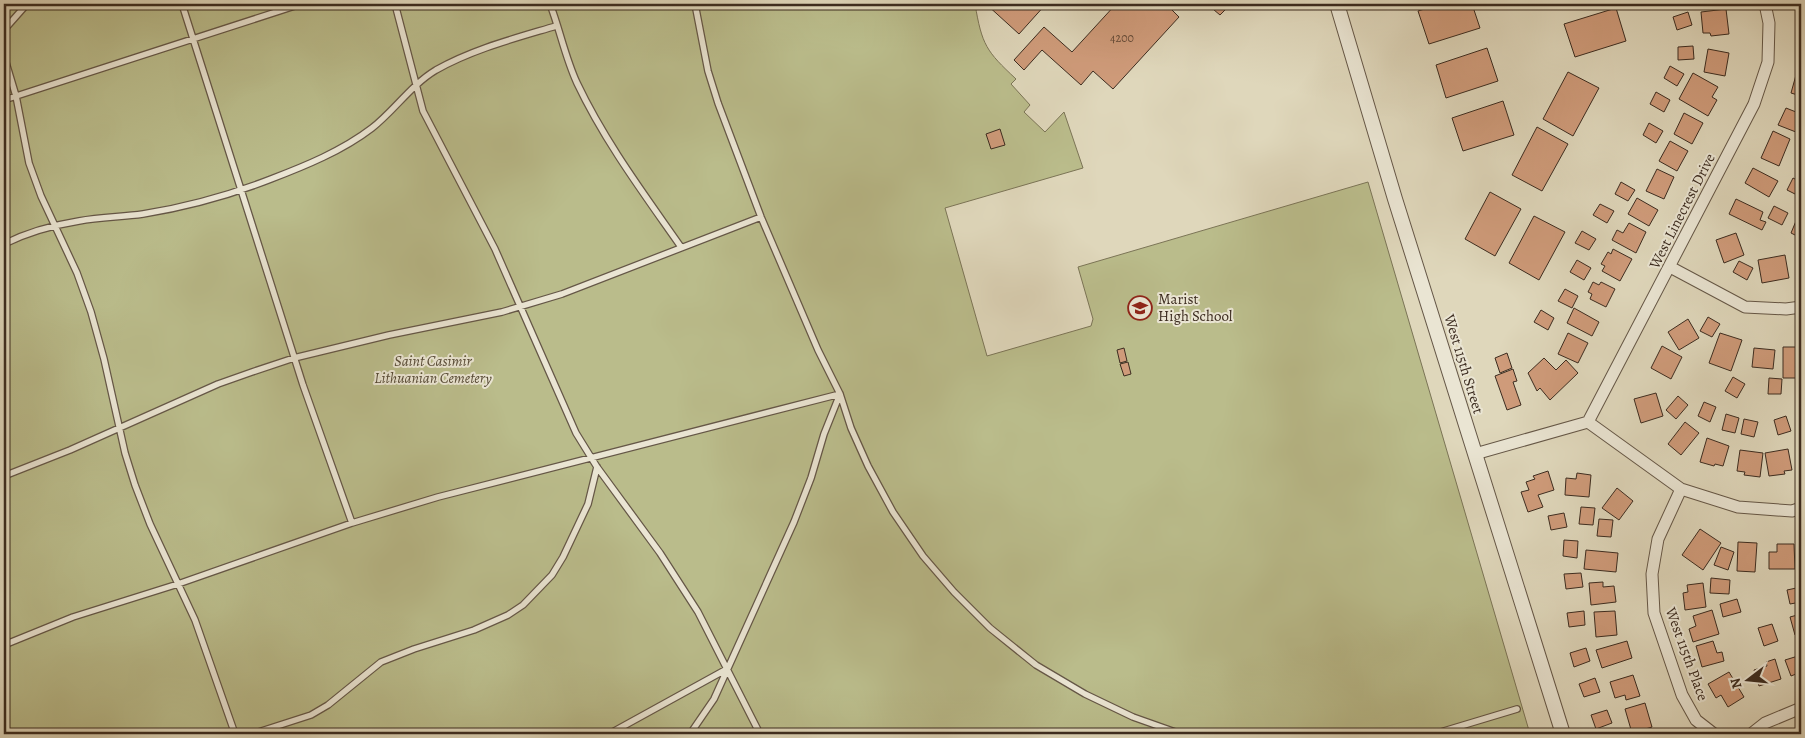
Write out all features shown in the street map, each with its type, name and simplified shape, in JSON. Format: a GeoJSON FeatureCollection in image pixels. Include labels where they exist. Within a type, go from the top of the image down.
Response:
{"type":"FeatureCollection","features":[{"type":"Feature","properties":{"kind":"street","name":"West 115th Street"},"geometry":{"type":"LineString","coordinates":[[1336,4],[1398,209],[1563,734]]}},
{"type":"Feature","properties":{"kind":"street","name":"West Linecrest Drive"},"geometry":{"type":"LineString","coordinates":[[1588,422],[1754,104],[1768,62],[1769,23],[1765,4]]}},
{"type":"Feature","properties":{"kind":"street"},"geometry":{"type":"LineString","coordinates":[[1670,267],[1745,307],[1786,309],[1801,307]]}},
{"type":"Feature","properties":{"kind":"street"},"geometry":{"type":"LineString","coordinates":[[1475,454],[1588,422],[1681,490],[1738,507],[1792,511],[1801,508]]}},
{"type":"Feature","properties":{"kind":"street","name":"West 115th Place"},"geometry":{"type":"LineString","coordinates":[[1681,490],[1658,539],[1652,574],[1654,613],[1682,695],[1696,720],[1714,734]]}},
{"type":"Feature","properties":{"kind":"street"},"geometry":{"type":"LineString","coordinates":[[1752,734],[1765,723],[1801,708]]}},
{"type":"Feature","properties":{"kind":"lane"},"geometry":{"type":"LineString","coordinates":[[4,30],[28,4]]}},
{"type":"Feature","properties":{"kind":"lane"},"geometry":{"type":"LineString","coordinates":[[182,4],[294,358],[352,523]]}},
{"type":"Feature","properties":{"kind":"lane"},"geometry":{"type":"LineString","coordinates":[[4,100],[301,4]]}},
{"type":"Feature","properties":{"kind":"lane"},"geometry":{"type":"LineString","coordinates":[[395,4],[423,112],[495,249],[576,433],[597,467],[660,554],[698,612],[760,734]]}},
{"type":"Feature","properties":{"kind":"lane"},"geometry":{"type":"LineString","coordinates":[[550,4],[576,82],[595,118],[616,153],[681,247]]}},
{"type":"Feature","properties":{"kind":"lane"},"geometry":{"type":"LineString","coordinates":[[694,4],[708,71],[718,103],[761,217],[818,350],[840,394],[851,428],[868,466],[893,512],[923,556],[954,592],[990,628],[1036,665],[1085,694],[1133,717],[1181,734]]}},
{"type":"Feature","properties":{"kind":"lane"},"geometry":{"type":"LineString","coordinates":[[4,244],[33,232],[55,226],[80,221],[144,214],[208,200],[271,179],[349,144],[392,111],[416,86],[434,71],[492,46],[556,26]]}},
{"type":"Feature","properties":{"kind":"lane"},"geometry":{"type":"LineString","coordinates":[[4,56],[16,96],[29,163],[41,196],[77,273],[91,312],[104,359],[125,453],[135,485],[198,628],[236,734]]}},
{"type":"Feature","properties":{"kind":"lane"},"geometry":{"type":"LineString","coordinates":[[4,476],[38,464],[218,384],[294,358],[521,307],[562,294],[761,217]]}},
{"type":"Feature","properties":{"kind":"lane"},"geometry":{"type":"LineString","coordinates":[[4,645],[73,617],[178,584],[352,523],[438,497],[544,468],[591,458],[840,394]]}},
{"type":"Feature","properties":{"kind":"lane"},"geometry":{"type":"LineString","coordinates":[[690,734],[714,699],[794,522],[811,478],[824,434],[840,394]]}},
{"type":"Feature","properties":{"kind":"lane"},"geometry":{"type":"LineString","coordinates":[[252,734],[310,715],[328,705],[363,676],[389,658],[414,648],[474,630],[508,615],[523,605],[552,574],[563,557],[588,504],[597,467]]}},
{"type":"Feature","properties":{"kind":"lane"},"geometry":{"type":"LineString","coordinates":[[609,734],[728,669]]}},
{"type":"Feature","properties":{"kind":"lane"},"geometry":{"type":"LineString","coordinates":[[1434,734],[1517,708]]}},
{"type":"Feature","properties":{"kind":"green space","name":"Saint Casimir Lithuanian Cemetery"},"geometry":{"type":"Polygon","coordinates":[[[4,4],[975,4],[980,29],[987,46],[998,61],[1016,79],[1011,84],[1030,105],[1024,112],[1045,132],[1064,112],[1083,168],[945,208],[987,356],[1091,326],[1093,319],[1078,267],[1368,182],[1530,734],[4,734],[4,4]]]}},
{"type":"Feature","properties":{"kind":"building"},"geometry":{"type":"Polygon","coordinates":[[[986,4],[1046,4],[1019,34],[986,4]]]}},
{"type":"Feature","properties":{"kind":"building"},"geometry":{"type":"Polygon","coordinates":[[[1116,4],[1177,4],[1172,10],[1179,17],[1113,89],[1093,71],[1081,85],[1042,50],[1024,70],[1014,60],[1044,27],[1072,52],[1116,4]]]}},
{"type":"Feature","properties":{"kind":"building"},"geometry":{"type":"Polygon","coordinates":[[[1207,4],[1231,4],[1220,15],[1207,4]]]}},
{"type":"Feature","properties":{"kind":"building"},"geometry":{"type":"Polygon","coordinates":[[[1441,4],[1472,4],[1480,28],[1429,44],[1418,11],[1441,4]]]}},
{"type":"Feature","properties":{"kind":"building"},"geometry":{"type":"Polygon","coordinates":[[[1559,4],[1577,4],[1561,9],[1559,4]]]}},
{"type":"Feature","properties":{"kind":"building"},"geometry":{"type":"Polygon","coordinates":[[[1616,8],[1626,41],[1575,57],[1564,24],[1616,8]]]}},
{"type":"Feature","properties":{"kind":"building"},"geometry":{"type":"Polygon","coordinates":[[[1726,9],[1729,34],[1711,36],[1710,33],[1703,33],[1701,12],[1726,9]]]}},
{"type":"Feature","properties":{"kind":"building"},"geometry":{"type":"Polygon","coordinates":[[[1688,12],[1692,25],[1677,30],[1673,17],[1688,12]]]}},
{"type":"Feature","properties":{"kind":"building"},"geometry":{"type":"Polygon","coordinates":[[[1693,46],[1694,59],[1678,60],[1678,47],[1693,46]]]}},
{"type":"Feature","properties":{"kind":"building"},"geometry":{"type":"Polygon","coordinates":[[[1799,46],[1801,46],[1801,64],[1798,63],[1799,46]]]}},
{"type":"Feature","properties":{"kind":"building"},"geometry":{"type":"Polygon","coordinates":[[[1487,48],[1498,81],[1446,98],[1436,65],[1487,48]]]}},
{"type":"Feature","properties":{"kind":"building"},"geometry":{"type":"Polygon","coordinates":[[[1708,49],[1729,53],[1725,76],[1704,72],[1708,49]]]}},
{"type":"Feature","properties":{"kind":"building"},"geometry":{"type":"Polygon","coordinates":[[[1670,66],[1684,74],[1677,86],[1664,78],[1670,66]]]}},
{"type":"Feature","properties":{"kind":"building"},"geometry":{"type":"Polygon","coordinates":[[[1568,72],[1599,88],[1573,136],[1543,119],[1568,72]]]}},
{"type":"Feature","properties":{"kind":"building"},"geometry":{"type":"Polygon","coordinates":[[[1693,73],[1718,87],[1712,97],[1717,100],[1708,116],[1679,99],[1693,73]]]}},
{"type":"Feature","properties":{"kind":"building"},"geometry":{"type":"Polygon","coordinates":[[[1796,75],[1801,77],[1801,96],[1791,93],[1796,75]]]}},
{"type":"Feature","properties":{"kind":"building"},"geometry":{"type":"Polygon","coordinates":[[[1656,92],[1670,100],[1664,112],[1650,104],[1656,92]]]}},
{"type":"Feature","properties":{"kind":"building"},"geometry":{"type":"Polygon","coordinates":[[[1503,101],[1514,135],[1463,151],[1452,118],[1503,101]]]}},
{"type":"Feature","properties":{"kind":"building"},"geometry":{"type":"Polygon","coordinates":[[[1786,108],[1801,114],[1801,134],[1778,125],[1786,108]]]}},
{"type":"Feature","properties":{"kind":"building"},"geometry":{"type":"Polygon","coordinates":[[[1684,113],[1703,123],[1692,144],[1674,134],[1684,113]]]}},
{"type":"Feature","properties":{"kind":"building"},"geometry":{"type":"Polygon","coordinates":[[[1649,123],[1663,131],[1656,143],[1643,135],[1649,123]]]}},
{"type":"Feature","properties":{"kind":"building"},"geometry":{"type":"Polygon","coordinates":[[[1537,127],[1568,144],[1542,191],[1512,175],[1537,127]]]}},
{"type":"Feature","properties":{"kind":"building"},"geometry":{"type":"Polygon","coordinates":[[[1000,129],[1005,145],[991,149],[986,134],[1000,129]]]}},
{"type":"Feature","properties":{"kind":"building"},"geometry":{"type":"Polygon","coordinates":[[[1773,131],[1790,139],[1779,166],[1761,158],[1773,131]]]}},
{"type":"Feature","properties":{"kind":"building"},"geometry":{"type":"Polygon","coordinates":[[[1670,141],[1688,151],[1677,171],[1659,161],[1670,141]]]}},
{"type":"Feature","properties":{"kind":"building"},"geometry":{"type":"Polygon","coordinates":[[[1753,168],[1778,181],[1769,197],[1745,183],[1753,168]]]}},
{"type":"Feature","properties":{"kind":"building"},"geometry":{"type":"Polygon","coordinates":[[[1657,169],[1674,177],[1664,199],[1646,191],[1657,169]]]}},
{"type":"Feature","properties":{"kind":"building"},"geometry":{"type":"Polygon","coordinates":[[[1793,178],[1801,182],[1801,197],[1787,190],[1793,178]]]}},
{"type":"Feature","properties":{"kind":"building"},"geometry":{"type":"Polygon","coordinates":[[[1621,182],[1635,190],[1628,201],[1615,194],[1621,182]]]}},
{"type":"Feature","properties":{"kind":"building"},"geometry":{"type":"Polygon","coordinates":[[[1490,192],[1521,209],[1495,256],[1465,239],[1490,192]]]}},
{"type":"Feature","properties":{"kind":"building"},"geometry":{"type":"Polygon","coordinates":[[[1637,198],[1658,210],[1649,226],[1628,214],[1637,198]]]}},
{"type":"Feature","properties":{"kind":"building"},"geometry":{"type":"Polygon","coordinates":[[[1736,199],[1763,212],[1760,220],[1766,222],[1762,230],[1729,214],[1736,199]]]}},
{"type":"Feature","properties":{"kind":"building"},"geometry":{"type":"Polygon","coordinates":[[[1600,204],[1614,211],[1607,223],[1593,215],[1600,204]]]}},
{"type":"Feature","properties":{"kind":"building"},"geometry":{"type":"Polygon","coordinates":[[[1774,206],[1788,213],[1782,225],[1768,218],[1774,206]]]}},
{"type":"Feature","properties":{"kind":"building"},"geometry":{"type":"Polygon","coordinates":[[[1534,216],[1565,232],[1539,280],[1509,263],[1534,216]]]}},
{"type":"Feature","properties":{"kind":"building"},"geometry":{"type":"Polygon","coordinates":[[[1796,221],[1801,223],[1801,238],[1791,233],[1796,221]]]}},
{"type":"Feature","properties":{"kind":"building"},"geometry":{"type":"Polygon","coordinates":[[[1629,223],[1646,232],[1636,253],[1612,240],[1617,230],[1623,233],[1629,223]]]}},
{"type":"Feature","properties":{"kind":"building"},"geometry":{"type":"Polygon","coordinates":[[[1582,231],[1596,239],[1589,250],[1575,243],[1582,231]]]}},
{"type":"Feature","properties":{"kind":"building"},"geometry":{"type":"Polygon","coordinates":[[[1736,233],[1744,255],[1724,263],[1716,240],[1736,233]]]}},
{"type":"Feature","properties":{"kind":"building"},"geometry":{"type":"Polygon","coordinates":[[[1613,249],[1632,259],[1620,281],[1602,271],[1605,266],[1601,264],[1608,252],[1611,254],[1613,249]]]}},
{"type":"Feature","properties":{"kind":"building"},"geometry":{"type":"Polygon","coordinates":[[[1785,255],[1789,278],[1762,283],[1758,260],[1785,255]]]}},
{"type":"Feature","properties":{"kind":"building"},"geometry":{"type":"Polygon","coordinates":[[[1577,260],[1591,268],[1584,280],[1570,272],[1577,260]]]}},
{"type":"Feature","properties":{"kind":"building"},"geometry":{"type":"Polygon","coordinates":[[[1739,261],[1753,268],[1747,280],[1733,272],[1739,261]]]}},
{"type":"Feature","properties":{"kind":"building"},"geometry":{"type":"Polygon","coordinates":[[[1593,282],[1599,285],[1601,282],[1615,289],[1606,307],[1590,299],[1592,294],[1588,292],[1593,282]]]}},
{"type":"Feature","properties":{"kind":"building"},"geometry":{"type":"Polygon","coordinates":[[[1565,289],[1578,296],[1572,308],[1558,301],[1565,289]]]}},
{"type":"Feature","properties":{"kind":"building"},"geometry":{"type":"Polygon","coordinates":[[[1574,308],[1599,322],[1592,336],[1567,323],[1574,308]]]}},
{"type":"Feature","properties":{"kind":"building"},"geometry":{"type":"Polygon","coordinates":[[[1541,310],[1554,318],[1548,330],[1534,322],[1541,310]]]}},
{"type":"Feature","properties":{"kind":"building"},"geometry":{"type":"Polygon","coordinates":[[[1708,317],[1720,324],[1712,337],[1700,331],[1708,317]]]}},
{"type":"Feature","properties":{"kind":"building"},"geometry":{"type":"Polygon","coordinates":[[[1688,319],[1699,338],[1679,350],[1668,332],[1688,319]]]}},
{"type":"Feature","properties":{"kind":"building"},"geometry":{"type":"Polygon","coordinates":[[[1568,333],[1588,343],[1578,363],[1558,354],[1568,333]]]}},
{"type":"Feature","properties":{"kind":"building"},"geometry":{"type":"Polygon","coordinates":[[[1720,333],[1742,340],[1731,371],[1709,363],[1720,333]]]}},
{"type":"Feature","properties":{"kind":"building"},"geometry":{"type":"Polygon","coordinates":[[[1662,346],[1682,357],[1671,379],[1651,368],[1662,346]]]}},
{"type":"Feature","properties":{"kind":"building"},"geometry":{"type":"Polygon","coordinates":[[[1783,347],[1801,347],[1801,378],[1783,378],[1783,347]]]}},
{"type":"Feature","properties":{"kind":"building"},"geometry":{"type":"Polygon","coordinates":[[[1124,348],[1127,361],[1120,363],[1117,350],[1124,348]]]}},
{"type":"Feature","properties":{"kind":"building"},"geometry":{"type":"Polygon","coordinates":[[[1754,348],[1775,350],[1773,369],[1752,367],[1754,348]]]}},
{"type":"Feature","properties":{"kind":"building"},"geometry":{"type":"Polygon","coordinates":[[[1507,353],[1512,368],[1500,373],[1495,358],[1507,353]]]}},
{"type":"Feature","properties":{"kind":"building"},"geometry":{"type":"Polygon","coordinates":[[[1544,358],[1556,370],[1566,360],[1578,373],[1550,400],[1540,388],[1537,391],[1528,373],[1544,358]]]}},
{"type":"Feature","properties":{"kind":"building"},"geometry":{"type":"Polygon","coordinates":[[[1128,362],[1131,374],[1124,376],[1120,364],[1128,362]]]}},
{"type":"Feature","properties":{"kind":"building"},"geometry":{"type":"Polygon","coordinates":[[[1513,369],[1517,381],[1513,382],[1521,405],[1507,410],[1495,376],[1513,369]]]}},
{"type":"Feature","properties":{"kind":"building"},"geometry":{"type":"Polygon","coordinates":[[[1733,377],[1745,384],[1737,398],[1725,391],[1733,377]]]}},
{"type":"Feature","properties":{"kind":"building"},"geometry":{"type":"Polygon","coordinates":[[[1769,378],[1782,379],[1781,394],[1768,394],[1769,378]]]}},
{"type":"Feature","properties":{"kind":"building"},"geometry":{"type":"Polygon","coordinates":[[[1656,393],[1663,416],[1641,423],[1634,399],[1656,393]]]}},
{"type":"Feature","properties":{"kind":"building"},"geometry":{"type":"Polygon","coordinates":[[[1678,396],[1688,405],[1676,419],[1666,410],[1678,396]]]}},
{"type":"Feature","properties":{"kind":"building"},"geometry":{"type":"Polygon","coordinates":[[[1704,402],[1716,407],[1710,422],[1698,416],[1704,402]]]}},
{"type":"Feature","properties":{"kind":"building"},"geometry":{"type":"Polygon","coordinates":[[[1726,414],[1739,418],[1735,433],[1722,430],[1726,414]]]}},
{"type":"Feature","properties":{"kind":"building"},"geometry":{"type":"Polygon","coordinates":[[[1786,416],[1791,431],[1778,435],[1774,420],[1786,416]]]}},
{"type":"Feature","properties":{"kind":"building"},"geometry":{"type":"Polygon","coordinates":[[[1744,419],[1758,422],[1754,437],[1741,434],[1744,419]]]}},
{"type":"Feature","properties":{"kind":"building"},"geometry":{"type":"Polygon","coordinates":[[[1685,422],[1699,433],[1681,455],[1668,444],[1685,422]]]}},
{"type":"Feature","properties":{"kind":"building"},"geometry":{"type":"Polygon","coordinates":[[[1707,438],[1729,446],[1723,466],[1715,464],[1714,466],[1700,462],[1707,438]]]}},
{"type":"Feature","properties":{"kind":"building"},"geometry":{"type":"Polygon","coordinates":[[[1788,449],[1792,470],[1784,471],[1785,474],[1769,476],[1765,453],[1788,449]]]}},
{"type":"Feature","properties":{"kind":"building"},"geometry":{"type":"Polygon","coordinates":[[[1740,450],[1763,453],[1760,477],[1744,475],[1745,472],[1737,471],[1740,450]]]}},
{"type":"Feature","properties":{"kind":"building"},"geometry":{"type":"Polygon","coordinates":[[[1548,471],[1554,490],[1538,495],[1543,507],[1528,512],[1521,492],[1529,490],[1526,482],[1535,479],[1533,476],[1548,471]]]}},
{"type":"Feature","properties":{"kind":"building"},"geometry":{"type":"Polygon","coordinates":[[[1577,473],[1591,475],[1589,497],[1565,495],[1566,478],[1576,479],[1577,473]]]}},
{"type":"Feature","properties":{"kind":"building"},"geometry":{"type":"Polygon","coordinates":[[[1617,488],[1633,501],[1619,520],[1602,508],[1617,488]]]}},
{"type":"Feature","properties":{"kind":"building"},"geometry":{"type":"Polygon","coordinates":[[[1581,507],[1595,508],[1593,525],[1579,524],[1581,507]]]}},
{"type":"Feature","properties":{"kind":"building"},"geometry":{"type":"Polygon","coordinates":[[[1564,513],[1567,527],[1551,530],[1548,516],[1564,513]]]}},
{"type":"Feature","properties":{"kind":"building"},"geometry":{"type":"Polygon","coordinates":[[[1599,519],[1613,520],[1611,537],[1597,536],[1599,519]]]}},
{"type":"Feature","properties":{"kind":"building"},"geometry":{"type":"Polygon","coordinates":[[[1700,529],[1721,543],[1703,570],[1682,555],[1700,529]]]}},
{"type":"Feature","properties":{"kind":"building"},"geometry":{"type":"Polygon","coordinates":[[[1564,540],[1578,541],[1577,558],[1563,556],[1564,540]]]}},
{"type":"Feature","properties":{"kind":"building"},"geometry":{"type":"Polygon","coordinates":[[[1738,542],[1757,543],[1755,572],[1737,571],[1738,542]]]}},
{"type":"Feature","properties":{"kind":"building"},"geometry":{"type":"Polygon","coordinates":[[[1777,544],[1794,544],[1795,569],[1769,569],[1769,552],[1777,552],[1777,544]]]}},
{"type":"Feature","properties":{"kind":"building"},"geometry":{"type":"Polygon","coordinates":[[[1721,547],[1734,552],[1728,570],[1714,565],[1721,547]]]}},
{"type":"Feature","properties":{"kind":"building"},"geometry":{"type":"Polygon","coordinates":[[[1586,550],[1618,553],[1616,572],[1584,569],[1586,550]]]}},
{"type":"Feature","properties":{"kind":"building"},"geometry":{"type":"Polygon","coordinates":[[[1581,573],[1583,587],[1566,589],[1564,574],[1581,573]]]}},
{"type":"Feature","properties":{"kind":"building"},"geometry":{"type":"Polygon","coordinates":[[[1711,578],[1730,580],[1729,594],[1710,593],[1711,578]]]}},
{"type":"Feature","properties":{"kind":"building"},"geometry":{"type":"Polygon","coordinates":[[[1603,582],[1603,587],[1614,586],[1616,602],[1591,605],[1589,583],[1603,582]]]}},
{"type":"Feature","properties":{"kind":"building"},"geometry":{"type":"Polygon","coordinates":[[[1703,583],[1706,607],[1685,610],[1683,593],[1688,592],[1687,585],[1703,583]]]}},
{"type":"Feature","properties":{"kind":"building"},"geometry":{"type":"Polygon","coordinates":[[[1801,587],[1801,602],[1790,604],[1787,590],[1801,587]]]}},
{"type":"Feature","properties":{"kind":"building"},"geometry":{"type":"Polygon","coordinates":[[[1737,599],[1741,612],[1723,617],[1720,604],[1737,599]]]}},
{"type":"Feature","properties":{"kind":"building"},"geometry":{"type":"Polygon","coordinates":[[[1712,610],[1719,634],[1693,642],[1689,629],[1696,626],[1693,616],[1712,610]]]}},
{"type":"Feature","properties":{"kind":"building"},"geometry":{"type":"Polygon","coordinates":[[[1584,611],[1585,625],[1569,627],[1567,613],[1584,611]]]}},
{"type":"Feature","properties":{"kind":"building"},"geometry":{"type":"Polygon","coordinates":[[[1615,611],[1617,635],[1596,637],[1594,612],[1615,611]]]}},
{"type":"Feature","properties":{"kind":"building"},"geometry":{"type":"Polygon","coordinates":[[[1801,614],[1801,633],[1795,635],[1790,617],[1801,614]]]}},
{"type":"Feature","properties":{"kind":"building"},"geometry":{"type":"Polygon","coordinates":[[[1772,624],[1778,641],[1764,646],[1758,628],[1772,624]]]}},
{"type":"Feature","properties":{"kind":"building"},"geometry":{"type":"Polygon","coordinates":[[[1627,641],[1632,658],[1602,668],[1596,650],[1627,641]]]}},
{"type":"Feature","properties":{"kind":"building"},"geometry":{"type":"Polygon","coordinates":[[[1713,641],[1717,653],[1722,652],[1724,661],[1702,667],[1696,646],[1713,641]]]}},
{"type":"Feature","properties":{"kind":"building"},"geometry":{"type":"Polygon","coordinates":[[[1586,648],[1590,661],[1574,667],[1570,653],[1586,648]]]}},
{"type":"Feature","properties":{"kind":"building"},"geometry":{"type":"Polygon","coordinates":[[[1801,650],[1801,672],[1791,676],[1785,660],[1798,656],[1796,651],[1801,650]]]}},
{"type":"Feature","properties":{"kind":"building"},"geometry":{"type":"Polygon","coordinates":[[[1775,659],[1781,679],[1759,686],[1754,670],[1767,666],[1766,662],[1775,659]]]}},
{"type":"Feature","properties":{"kind":"building"},"geometry":{"type":"Polygon","coordinates":[[[1729,672],[1744,697],[1728,707],[1721,695],[1716,698],[1708,684],[1729,672]]]}},
{"type":"Feature","properties":{"kind":"building"},"geometry":{"type":"Polygon","coordinates":[[[1633,675],[1640,696],[1626,700],[1625,695],[1615,698],[1610,682],[1633,675]]]}},
{"type":"Feature","properties":{"kind":"building"},"geometry":{"type":"Polygon","coordinates":[[[1595,678],[1600,692],[1584,697],[1579,684],[1595,678]]]}},
{"type":"Feature","properties":{"kind":"building"},"geometry":{"type":"Polygon","coordinates":[[[1645,703],[1652,727],[1632,733],[1625,709],[1645,703]]]}},
{"type":"Feature","properties":{"kind":"building"},"geometry":{"type":"Polygon","coordinates":[[[1607,710],[1612,723],[1596,729],[1591,715],[1607,710]]]}},
{"type":"Feature","properties":{"kind":"place","name":"Marist High School"},"geometry":{"type":"Point","coordinates":[1140,308]}}]}
